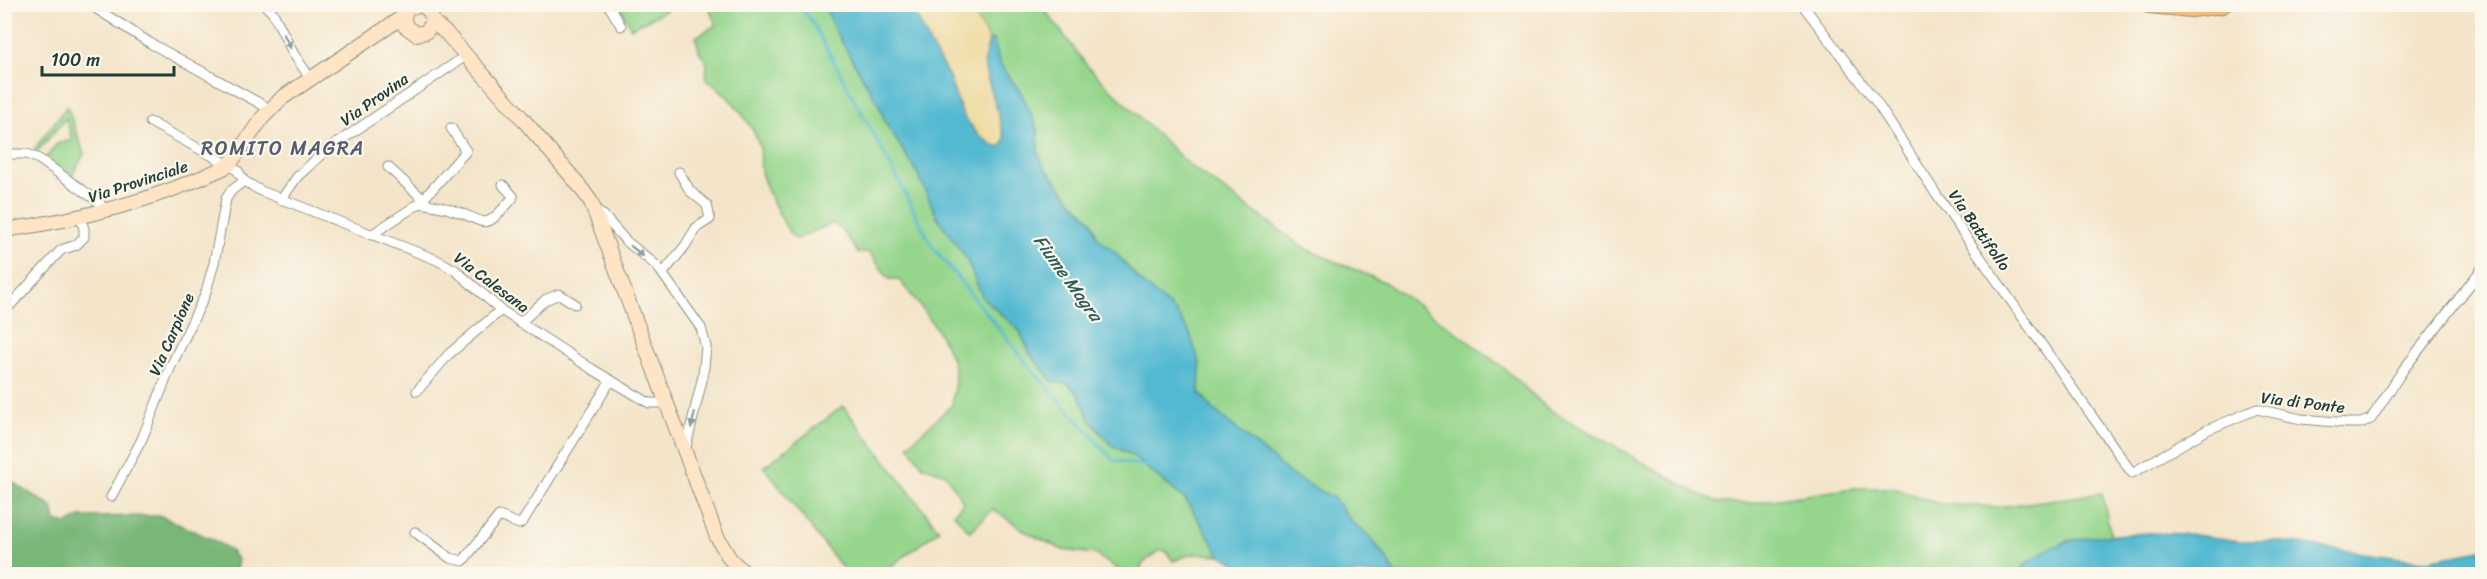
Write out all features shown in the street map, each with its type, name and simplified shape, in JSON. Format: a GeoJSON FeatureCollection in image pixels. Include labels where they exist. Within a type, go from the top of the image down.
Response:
{"type":"FeatureCollection","features":[{"type":"Feature","properties":{"kind":"highway"},"geometry":{"type":"LineString","coordinates":[[2149,4],[2191,8],[2222,4]]}},
{"type":"Feature","properties":{"kind":"main road"},"geometry":{"type":"LineString","coordinates":[[229,165],[270,109],[310,78],[416,10],[432,14],[429,27],[416,34],[416,10]]}},
{"type":"Feature","properties":{"kind":"main road"},"geometry":{"type":"LineString","coordinates":[[429,27],[452,41],[467,55],[578,184],[595,211],[717,537],[730,559],[746,574]]}},
{"type":"Feature","properties":{"kind":"main road","name":"Via Provinciale"},"geometry":{"type":"LineString","coordinates":[[4,230],[51,224],[104,210],[210,174],[229,165]]}},
{"type":"Feature","properties":{"kind":"street"},"geometry":{"type":"LineString","coordinates":[[89,4],[150,43],[270,109]]}},
{"type":"Feature","properties":{"kind":"street"},"geometry":{"type":"LineString","coordinates":[[264,4],[273,13],[292,53],[310,78]]}},
{"type":"Feature","properties":{"kind":"street"},"geometry":{"type":"LineString","coordinates":[[608,4],[621,26]]}},
{"type":"Feature","properties":{"kind":"street","name":"Via Battifollo"},"geometry":{"type":"LineString","coordinates":[[1802,4],[1877,103],[1938,197],[2132,473]]}},
{"type":"Feature","properties":{"kind":"street","name":"Via Provina"},"geometry":{"type":"LineString","coordinates":[[281,200],[297,177],[325,151],[467,55]]}},
{"type":"Feature","properties":{"kind":"street","name":"Via Calesana"},"geometry":{"type":"LineString","coordinates":[[150,123],[229,165],[238,171],[244,181],[281,200],[436,260],[454,270],[501,310],[611,380],[649,403],[667,403]]}},
{"type":"Feature","properties":{"kind":"street"},"geometry":{"type":"LineString","coordinates":[[371,235],[421,201],[465,151],[451,129]]}},
{"type":"Feature","properties":{"kind":"street"},"geometry":{"type":"LineString","coordinates":[[4,154],[27,154],[39,159],[99,202],[104,210]]}},
{"type":"Feature","properties":{"kind":"street"},"geometry":{"type":"LineString","coordinates":[[388,167],[421,201],[453,210],[477,222],[485,222],[496,217],[512,199],[513,196],[503,185]]}},
{"type":"Feature","properties":{"kind":"street"},"geometry":{"type":"LineString","coordinates":[[663,273],[696,228],[710,219],[707,205],[690,192],[679,172]]}},
{"type":"Feature","properties":{"kind":"street","name":"Via Carpione"},"geometry":{"type":"LineString","coordinates":[[111,497],[141,439],[205,295],[214,263],[226,199],[231,191],[244,181]]}},
{"type":"Feature","properties":{"kind":"street"},"geometry":{"type":"LineString","coordinates":[[595,211],[603,215],[626,241],[663,273],[701,328],[706,346],[703,376],[685,451]]}},
{"type":"Feature","properties":{"kind":"street"},"geometry":{"type":"LineString","coordinates":[[4,312],[61,250],[76,245],[84,237],[80,216]]}},
{"type":"Feature","properties":{"kind":"street","name":"Via di Ponte"},"geometry":{"type":"LineString","coordinates":[[2132,473],[2207,430],[2257,409],[2301,419],[2361,423],[2370,419],[2403,370],[2482,269]]}},
{"type":"Feature","properties":{"kind":"street"},"geometry":{"type":"LineString","coordinates":[[520,323],[545,300],[559,294],[575,304]]}},
{"type":"Feature","properties":{"kind":"street"},"geometry":{"type":"LineString","coordinates":[[417,391],[449,354],[501,310]]}},
{"type":"Feature","properties":{"kind":"street"},"geometry":{"type":"LineString","coordinates":[[414,532],[450,558],[463,561],[499,516],[514,524],[523,521],[611,380]]}},
{"type":"Feature","properties":{"kind":"green space"},"geometry":{"type":"Polygon","coordinates":[[[619,5],[677,5],[631,28],[619,5]]]}},
{"type":"Feature","properties":{"kind":"green space"},"geometry":{"type":"Polygon","coordinates":[[[708,5],[824,5],[836,32],[880,107],[886,124],[917,172],[936,215],[966,258],[983,298],[1019,330],[1031,355],[1078,393],[1091,421],[1110,444],[1131,455],[1186,500],[1220,555],[1191,554],[1173,561],[1166,551],[1159,551],[1142,564],[1140,574],[1125,574],[1095,554],[1063,550],[1028,533],[993,509],[970,532],[954,514],[963,502],[946,474],[923,466],[908,445],[952,405],[955,371],[951,356],[922,309],[898,279],[889,279],[869,252],[858,253],[843,231],[833,223],[796,239],[790,234],[774,205],[761,172],[760,148],[752,129],[730,100],[706,79],[707,63],[699,51],[696,37],[716,25],[708,5]]]}},
{"type":"Feature","properties":{"kind":"green space"},"geometry":{"type":"Polygon","coordinates":[[[970,5],[1041,5],[1088,67],[1189,165],[1306,249],[1384,282],[1505,369],[1548,409],[1695,492],[1720,503],[1752,503],[1854,488],[1894,488],[1939,504],[1998,507],[2102,493],[2111,536],[2067,541],[2027,563],[2018,574],[1395,574],[1387,559],[1368,535],[1352,522],[1335,499],[1294,477],[1215,411],[1199,392],[1200,364],[1176,312],[1139,280],[1116,253],[1097,237],[1092,221],[1043,165],[1038,152],[1038,131],[1031,114],[1021,93],[1000,64],[993,40],[989,41],[970,5]]]}},
{"type":"Feature","properties":{"kind":"green space"},"geometry":{"type":"Polygon","coordinates":[[[67,106],[84,154],[72,176],[45,159],[57,144],[72,140],[66,118],[36,153],[33,151],[67,106]]]}},
{"type":"Feature","properties":{"kind":"green space"},"geometry":{"type":"Polygon","coordinates":[[[843,406],[939,530],[881,574],[847,574],[764,467],[843,406]]]}},
{"type":"Feature","properties":{"kind":"green space"},"geometry":{"type":"Polygon","coordinates":[[[4,477],[52,507],[55,521],[68,524],[80,517],[161,516],[229,549],[238,560],[235,574],[5,574],[4,477]]]}},
{"type":"Feature","properties":{"kind":"sand"},"geometry":{"type":"Polygon","coordinates":[[[911,5],[970,5],[989,41],[985,69],[1002,118],[1005,138],[1003,146],[996,147],[978,135],[962,114],[948,75],[911,5]]]}},
{"type":"Feature","properties":{"kind":"water","name":"Fiume Magra"},"geometry":{"type":"Polygon","coordinates":[[[824,5],[911,5],[948,75],[962,114],[978,135],[996,147],[1002,146],[1005,139],[984,61],[989,41],[993,40],[1000,64],[1021,93],[1038,131],[1038,152],[1043,165],[1092,221],[1097,237],[1116,253],[1139,280],[1176,312],[1190,333],[1200,364],[1199,393],[1215,411],[1294,477],[1335,499],[1352,522],[1368,535],[1387,559],[1395,574],[1266,574],[1264,571],[1246,570],[1220,555],[1186,500],[1131,455],[1110,444],[1091,421],[1078,393],[1069,384],[1053,382],[1031,355],[1019,330],[983,298],[966,258],[936,215],[917,172],[886,124],[880,107],[836,32],[824,5]]]}},
{"type":"Feature","properties":{"kind":"water"},"geometry":{"type":"Polygon","coordinates":[[[2148,533],[2187,534],[2240,541],[2275,541],[2422,561],[2482,550],[2482,574],[2018,574],[2044,551],[2060,544],[2095,537],[2148,533]]]}},
{"type":"Feature","properties":{"kind":"waterway"},"geometry":{"type":"LineString","coordinates":[[799,4],[811,20],[932,246],[1033,371],[1113,460],[1149,467]]}},
{"type":"Feature","properties":{"kind":"district","name":"ROMITO MAGRA"},"geometry":{"type":"Point","coordinates":[283,148]}}]}
